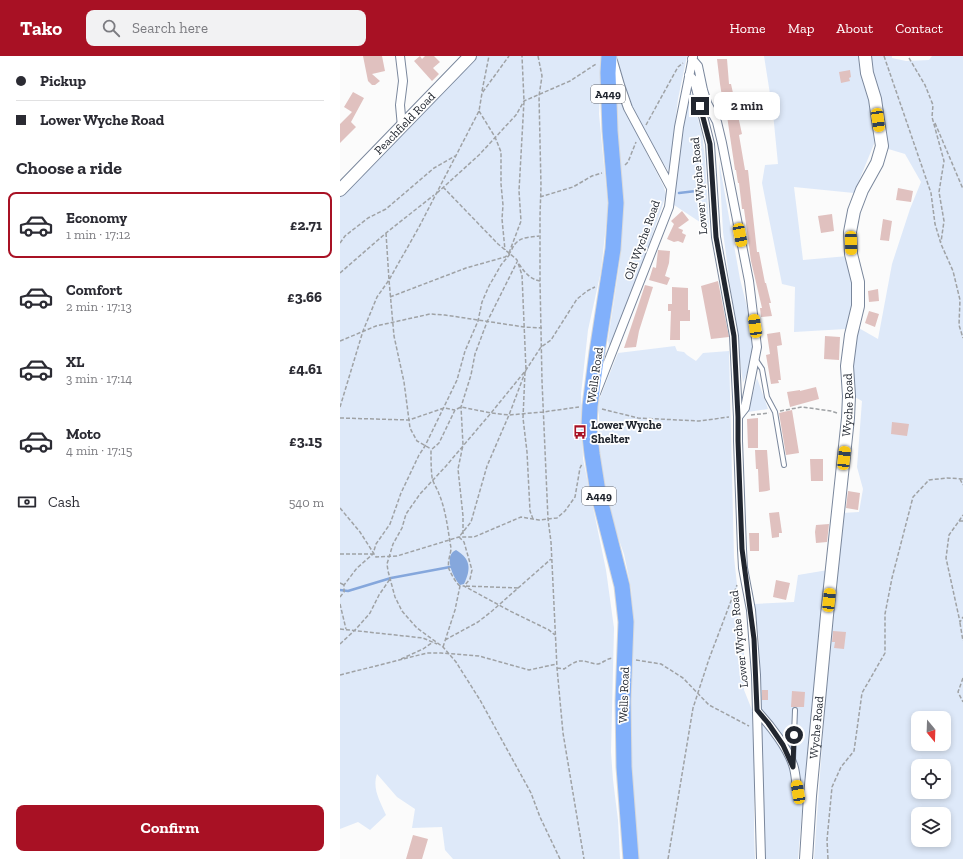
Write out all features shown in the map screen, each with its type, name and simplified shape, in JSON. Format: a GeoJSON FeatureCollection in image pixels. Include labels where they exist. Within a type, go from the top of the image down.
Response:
{"type":"FeatureCollection","features":[{"type":"Feature","properties":{"kind":"highway","name":"Wells Road"},"geometry":{"type":"LineString","coordinates":[[610,57],[610,132],[616,203],[613,249],[591,403],[590,427],[592,454],[598,492],[622,586],[626,622],[623,701],[624,767],[631,859]]}},
{"type":"Feature","properties":{"kind":"main road","name":"Peachfield Road"},"geometry":{"type":"LineString","coordinates":[[340,190],[470,56]]}},
{"type":"Feature","properties":{"kind":"main road","name":"Wyche Road"},"geometry":{"type":"LineString","coordinates":[[806,859],[810,796],[827,615],[848,418],[849,396],[847,366],[851,335],[858,306],[858,282],[851,254],[850,232],[854,211],[862,190],[878,163],[882,146],[865,56]]}},
{"type":"Feature","properties":{"kind":"street"},"geometry":{"type":"LineString","coordinates":[[400,56],[403,81],[400,106],[402,127]]}},
{"type":"Feature","properties":{"kind":"street"},"geometry":{"type":"LineString","coordinates":[[610,57],[628,108],[671,188]]}},
{"type":"Feature","properties":{"kind":"street","name":"Old Wyche Road"},"geometry":{"type":"LineString","coordinates":[[591,403],[598,389],[669,207],[679,127],[693,57]]}},
{"type":"Feature","properties":{"kind":"street","name":"Lower Wyche Road"},"geometry":{"type":"LineString","coordinates":[[693,57],[698,66],[708,103],[717,122],[749,281],[757,347],[745,408],[738,417]]}},
{"type":"Feature","properties":{"kind":"street","name":"Lower Wyche Road"},"geometry":{"type":"LineString","coordinates":[[689,75],[694,80],[710,144],[716,237],[734,336],[743,568],[751,610],[754,639],[761,859]]}},
{"type":"Feature","properties":{"kind":"street"},"geometry":{"type":"LineString","coordinates":[[757,710],[779,740],[793,767],[798,792],[810,796]]}},
{"type":"Feature","properties":{"kind":"lane"},"geometry":{"type":"LineString","coordinates":[[755,360],[762,369],[767,397],[775,412],[784,465]]}},
{"type":"Feature","properties":{"kind":"lane"},"geometry":{"type":"LineString","coordinates":[[793,767],[795,710]]}},
{"type":"Feature","properties":{"kind":"path"},"geometry":{"type":"LineString","coordinates":[[340,407],[363,331],[377,296],[389,280],[419,227],[479,111],[489,56]]}},
{"type":"Feature","properties":{"kind":"path"},"geometry":{"type":"LineString","coordinates":[[482,93],[509,56]]}},
{"type":"Feature","properties":{"kind":"path"},"geometry":{"type":"LineString","coordinates":[[390,297],[466,268],[505,257],[510,253],[521,221],[519,191],[524,102],[522,56]]}},
{"type":"Feature","properties":{"kind":"path"},"geometry":{"type":"LineString","coordinates":[[538,56],[542,76],[539,96],[540,281],[543,412],[548,519],[552,558],[557,668],[563,733],[584,859]]}},
{"type":"Feature","properties":{"kind":"path"},"geometry":{"type":"LineString","coordinates":[[884,56],[931,192],[935,224],[941,244],[953,271],[960,300],[959,325],[963,338]]}},
{"type":"Feature","properties":{"kind":"path"},"geometry":{"type":"LineString","coordinates":[[340,273],[386,232],[435,194],[479,155],[516,115],[524,102],[570,81],[610,57]]}},
{"type":"Feature","properties":{"kind":"path"},"geometry":{"type":"LineString","coordinates":[[540,197],[573,186],[601,174],[620,171],[628,162],[641,133],[678,67],[688,58],[693,57]]}},
{"type":"Feature","properties":{"kind":"path"},"geometry":{"type":"LineString","coordinates":[[909,58],[925,84],[933,105],[932,117],[944,160],[939,192],[944,221],[941,244]]}},
{"type":"Feature","properties":{"kind":"path"},"geometry":{"type":"LineString","coordinates":[[479,111],[495,137],[501,152],[501,184],[503,205],[502,219],[505,250]]}},
{"type":"Feature","properties":{"kind":"path"},"geometry":{"type":"LineString","coordinates":[[932,117],[963,189]]}},
{"type":"Feature","properties":{"kind":"path"},"geometry":{"type":"LineString","coordinates":[[340,243],[346,236],[368,218],[386,208],[434,168],[455,156]]}},
{"type":"Feature","properties":{"kind":"path"},"geometry":{"type":"LineString","coordinates":[[443,187],[505,250],[515,258],[532,279],[540,281]]}},
{"type":"Feature","properties":{"kind":"path"},"geometry":{"type":"LineString","coordinates":[[386,232],[394,336],[404,382],[410,428],[417,441],[431,450]]}},
{"type":"Feature","properties":{"kind":"path"},"geometry":{"type":"LineString","coordinates":[[340,597],[345,591],[344,585],[357,568],[373,554],[376,544],[390,524],[419,455],[425,446],[436,420],[444,408],[457,380],[465,351],[478,320],[482,302],[489,286],[517,242],[527,238],[540,236]]}},
{"type":"Feature","properties":{"kind":"path"},"geometry":{"type":"LineString","coordinates":[[463,534],[463,516],[458,468],[463,445],[461,407],[471,375],[475,354],[487,322],[517,261]]}},
{"type":"Feature","properties":{"kind":"path"},"geometry":{"type":"LineString","coordinates":[[517,261],[522,275],[526,370],[523,414],[527,452],[530,511],[534,519]]}},
{"type":"Feature","properties":{"kind":"path"},"geometry":{"type":"LineString","coordinates":[[560,859],[540,817],[531,793],[480,700],[456,662],[443,647],[417,628],[402,611],[395,597],[389,576],[389,557],[393,544],[402,528],[406,514],[420,494],[491,413],[526,370],[541,347],[551,340],[577,299],[587,291],[608,283]]}},
{"type":"Feature","properties":{"kind":"path"},"geometry":{"type":"LineString","coordinates":[[340,341],[376,326],[430,314],[524,327],[542,328]]}},
{"type":"Feature","properties":{"kind":"path"},"geometry":{"type":"LineString","coordinates":[[340,508],[360,532],[376,557],[398,556],[459,537],[463,534],[471,522],[487,466],[526,370]]}},
{"type":"Feature","properties":{"kind":"path"},"geometry":{"type":"LineString","coordinates":[[340,418],[409,420],[444,408],[455,410],[461,407],[491,413],[523,414],[543,412],[591,403],[638,418],[699,421],[775,412]]}},
{"type":"Feature","properties":{"kind":"path"},"geometry":{"type":"LineString","coordinates":[[788,410],[802,407],[831,410]]}},
{"type":"Feature","properties":{"kind":"path"},"geometry":{"type":"LineString","coordinates":[[431,450],[439,443],[455,410]]}},
{"type":"Feature","properties":{"kind":"path"},"geometry":{"type":"LineString","coordinates":[[431,450],[432,479],[440,494],[446,518],[451,549],[449,555],[449,568],[454,576],[455,582],[460,586],[518,588]]}},
{"type":"Feature","properties":{"kind":"path"},"geometry":{"type":"LineString","coordinates":[[459,537],[474,537],[521,517],[534,519],[557,518],[565,511],[575,497],[580,468],[585,459],[592,454]]}},
{"type":"Feature","properties":{"kind":"path"},"geometry":{"type":"LineString","coordinates":[[828,859],[827,840],[832,787],[841,767],[854,751],[862,693],[885,653],[885,614],[892,578],[913,497],[929,480],[947,478],[963,479]]}},
{"type":"Feature","properties":{"kind":"path"},"geometry":{"type":"LineString","coordinates":[[960,479],[963,485]]}},
{"type":"Feature","properties":{"kind":"path"},"geometry":{"type":"LineString","coordinates":[[963,515],[950,535],[946,558],[963,641]]}},
{"type":"Feature","properties":{"kind":"path"},"geometry":{"type":"LineString","coordinates":[[959,521],[963,520]]}},
{"type":"Feature","properties":{"kind":"path"},"geometry":{"type":"LineString","coordinates":[[459,537],[464,542],[472,570],[470,578],[464,586]]}},
{"type":"Feature","properties":{"kind":"path"},"geometry":{"type":"LineString","coordinates":[[340,554],[373,554]]}},
{"type":"Feature","properties":{"kind":"path"},"geometry":{"type":"LineString","coordinates":[[445,640],[478,622],[540,570],[552,558]]}},
{"type":"Feature","properties":{"kind":"path"},"geometry":{"type":"LineString","coordinates":[[668,859],[693,708],[709,659],[743,568]]}},
{"type":"Feature","properties":{"kind":"path"},"geometry":{"type":"LineString","coordinates":[[340,644],[370,613],[379,595],[390,579]]}},
{"type":"Feature","properties":{"kind":"path"},"geometry":{"type":"LineString","coordinates":[[340,583],[344,585]]}},
{"type":"Feature","properties":{"kind":"path"},"geometry":{"type":"LineString","coordinates":[[443,647],[455,610],[460,586]]}},
{"type":"Feature","properties":{"kind":"path"},"geometry":{"type":"LineString","coordinates":[[464,586],[549,630],[555,636]]}},
{"type":"Feature","properties":{"kind":"path"},"geometry":{"type":"LineString","coordinates":[[340,604],[346,629]]}},
{"type":"Feature","properties":{"kind":"path"},"geometry":{"type":"LineString","coordinates":[[960,622],[963,617]]}},
{"type":"Feature","properties":{"kind":"path"},"geometry":{"type":"LineString","coordinates":[[340,629],[423,638],[439,644]]}},
{"type":"Feature","properties":{"kind":"path"},"geometry":{"type":"LineString","coordinates":[[398,661],[423,649],[433,642]]}},
{"type":"Feature","properties":{"kind":"path"},"geometry":{"type":"LineString","coordinates":[[340,675],[427,654],[441,653],[479,656],[529,670],[557,664]]}},
{"type":"Feature","properties":{"kind":"path"},"geometry":{"type":"LineString","coordinates":[[557,668],[564,669],[571,664],[580,661],[591,664],[600,664],[610,658],[625,658],[661,664],[684,678],[697,694],[709,705],[757,730]]}},
{"type":"Feature","properties":{"kind":"path"},"geometry":{"type":"LineString","coordinates":[[963,678],[958,692],[963,702]]}},
{"type":"Feature","properties":{"kind":"shaded area"},"geometry":{"type":"Polygon","coordinates":[[[470,56],[601,56],[599,114],[608,207],[601,271],[588,330],[581,394],[583,459],[606,570],[614,628],[611,752],[618,820],[620,859],[453,859],[445,850],[442,827],[412,828],[415,809],[397,797],[377,774],[375,785],[376,790],[386,815],[370,830],[358,822],[340,829],[340,190],[470,56]]]}},
{"type":"Feature","properties":{"kind":"shaded area"},"geometry":{"type":"Polygon","coordinates":[[[615,56],[687,56],[678,99],[669,172],[630,107],[615,56]]]}},
{"type":"Feature","properties":{"kind":"shaded area"},"geometry":{"type":"Polygon","coordinates":[[[764,56],[859,56],[862,78],[874,121],[875,133],[874,144],[854,193],[794,187],[803,260],[848,256],[857,290],[846,329],[794,332],[795,287],[782,284],[762,183],[765,165],[778,164],[773,113],[764,56]]]}},
{"type":"Feature","properties":{"kind":"shaded area"},"geometry":{"type":"Polygon","coordinates":[[[870,56],[892,56],[892,58],[906,61],[929,60],[932,56],[963,56],[963,859],[814,859],[823,732],[842,513],[859,512],[863,489],[857,467],[862,401],[853,396],[851,364],[857,327],[878,339],[892,264],[910,209],[921,182],[905,154],[885,148],[870,56]]]}},
{"type":"Feature","properties":{"kind":"shaded area"},"geometry":{"type":"Polygon","coordinates":[[[612,70],[623,107],[664,187],[666,195],[611,356],[608,340],[620,260],[622,200],[612,70]]]}},
{"type":"Feature","properties":{"kind":"shaded area"},"geometry":{"type":"Polygon","coordinates":[[[690,89],[702,134],[705,158],[709,228],[674,205],[679,138],[690,89]]]}},
{"type":"Feature","properties":{"kind":"shaded area"},"geometry":{"type":"Polygon","coordinates":[[[719,161],[740,279],[757,347],[743,383],[723,232],[719,161]]]}},
{"type":"Feature","properties":{"kind":"shaded area"},"geometry":{"type":"Polygon","coordinates":[[[675,346],[677,351],[684,352],[696,361],[703,353],[729,351],[734,557],[744,650],[744,690],[752,710],[755,859],[638,859],[628,739],[633,640],[631,588],[624,554],[605,501],[600,468],[599,415],[597,405],[618,353],[675,346]]]}},
{"type":"Feature","properties":{"kind":"shaded area"},"geometry":{"type":"Polygon","coordinates":[[[757,378],[768,409],[748,412],[757,378]]]}},
{"type":"Feature","properties":{"kind":"shaded area"},"geometry":{"type":"Polygon","coordinates":[[[828,570],[804,786],[798,859],[765,859],[759,639],[754,604],[794,602],[798,575],[828,570]]]}},
{"type":"Feature","properties":{"kind":"water"},"geometry":{"type":"Polygon","coordinates":[[[456,550],[465,557],[468,565],[468,574],[464,584],[460,585],[450,567],[450,557],[456,550]]]}},
{"type":"Feature","properties":{"kind":"building"},"geometry":{"type":"Polygon","coordinates":[[[363,56],[382,56],[385,71],[372,74],[380,81],[375,85],[372,85],[368,81],[363,56]]]}},
{"type":"Feature","properties":{"kind":"building"},"geometry":{"type":"Polygon","coordinates":[[[420,56],[422,59],[425,56],[434,56],[440,62],[433,68],[439,74],[432,81],[414,61],[420,56]]]}},
{"type":"Feature","properties":{"kind":"building"},"geometry":{"type":"Polygon","coordinates":[[[717,59],[727,59],[729,84],[731,84],[742,134],[739,135],[745,170],[748,170],[757,252],[759,252],[765,283],[771,303],[769,303],[772,316],[761,317],[760,308],[762,308],[751,261],[744,209],[742,209],[727,116],[723,117],[721,104],[723,103],[717,59]]]}},
{"type":"Feature","properties":{"kind":"building"},"geometry":{"type":"Polygon","coordinates":[[[850,70],[850,81],[841,83],[839,72],[850,70]]]}},
{"type":"Feature","properties":{"kind":"building"},"geometry":{"type":"Polygon","coordinates":[[[353,92],[364,98],[351,122],[356,127],[340,143],[340,124],[352,112],[344,107],[353,92]]]}},
{"type":"Feature","properties":{"kind":"building"},"geometry":{"type":"Polygon","coordinates":[[[898,188],[913,191],[911,202],[896,200],[898,188]]]}},
{"type":"Feature","properties":{"kind":"building"},"geometry":{"type":"Polygon","coordinates":[[[682,211],[689,220],[678,228],[683,230],[682,233],[686,235],[683,243],[678,241],[674,242],[667,239],[674,224],[671,221],[682,211]]]}},
{"type":"Feature","properties":{"kind":"building"},"geometry":{"type":"Polygon","coordinates":[[[832,214],[834,231],[821,233],[818,216],[832,214]]]}},
{"type":"Feature","properties":{"kind":"building"},"geometry":{"type":"Polygon","coordinates":[[[883,219],[892,221],[889,241],[880,240],[883,219]]]}},
{"type":"Feature","properties":{"kind":"building"},"geometry":{"type":"Polygon","coordinates":[[[658,250],[670,251],[669,263],[665,276],[670,278],[667,285],[649,280],[653,267],[656,268],[658,250]]]}},
{"type":"Feature","properties":{"kind":"building"},"geometry":{"type":"Polygon","coordinates":[[[718,281],[729,337],[711,339],[701,286],[718,281]]]}},
{"type":"Feature","properties":{"kind":"building"},"geometry":{"type":"Polygon","coordinates":[[[645,285],[653,287],[639,331],[636,347],[624,348],[645,285]]]}},
{"type":"Feature","properties":{"kind":"building"},"geometry":{"type":"Polygon","coordinates":[[[672,287],[688,288],[688,310],[690,310],[690,321],[680,321],[680,340],[670,340],[671,311],[668,311],[668,304],[672,304],[672,287]]]}},
{"type":"Feature","properties":{"kind":"building"},"geometry":{"type":"Polygon","coordinates":[[[878,289],[879,301],[869,302],[868,291],[878,289]]]}},
{"type":"Feature","properties":{"kind":"building"},"geometry":{"type":"Polygon","coordinates":[[[869,311],[879,314],[875,327],[865,323],[869,311]]]}},
{"type":"Feature","properties":{"kind":"building"},"geometry":{"type":"Polygon","coordinates":[[[780,332],[782,345],[777,346],[781,380],[778,380],[779,383],[771,384],[766,355],[770,354],[767,334],[780,332]]]}},
{"type":"Feature","properties":{"kind":"building"},"geometry":{"type":"Polygon","coordinates":[[[825,336],[840,337],[839,360],[824,359],[825,336]]]}},
{"type":"Feature","properties":{"kind":"building"},"geometry":{"type":"Polygon","coordinates":[[[816,387],[819,399],[790,407],[787,392],[800,391],[816,387]]]}},
{"type":"Feature","properties":{"kind":"building"},"geometry":{"type":"Polygon","coordinates":[[[792,410],[799,453],[786,455],[779,413],[792,410]]]}},
{"type":"Feature","properties":{"kind":"building"},"geometry":{"type":"Polygon","coordinates":[[[758,418],[758,448],[748,448],[747,419],[758,418]]]}},
{"type":"Feature","properties":{"kind":"building"},"geometry":{"type":"Polygon","coordinates":[[[892,422],[909,424],[907,436],[891,434],[892,422]]]}},
{"type":"Feature","properties":{"kind":"building"},"geometry":{"type":"Polygon","coordinates":[[[755,450],[767,450],[770,490],[767,491],[759,492],[755,450]]]}},
{"type":"Feature","properties":{"kind":"building"},"geometry":{"type":"Polygon","coordinates":[[[810,459],[823,459],[823,481],[811,481],[810,459]]]}},
{"type":"Feature","properties":{"kind":"building"},"geometry":{"type":"Polygon","coordinates":[[[848,491],[860,493],[858,510],[846,508],[848,491]]]}},
{"type":"Feature","properties":{"kind":"building"},"geometry":{"type":"Polygon","coordinates":[[[779,512],[782,533],[779,533],[779,537],[772,538],[769,513],[779,512]]]}},
{"type":"Feature","properties":{"kind":"building"},"geometry":{"type":"Polygon","coordinates":[[[829,524],[827,542],[816,543],[816,525],[829,524]]]}},
{"type":"Feature","properties":{"kind":"building"},"geometry":{"type":"Polygon","coordinates":[[[749,533],[759,533],[759,551],[750,551],[749,533]]]}},
{"type":"Feature","properties":{"kind":"building"},"geometry":{"type":"Polygon","coordinates":[[[776,580],[790,583],[786,600],[773,597],[776,580]]]}},
{"type":"Feature","properties":{"kind":"building"},"geometry":{"type":"Polygon","coordinates":[[[833,631],[846,632],[844,649],[834,648],[835,642],[832,642],[833,631]]]}},
{"type":"Feature","properties":{"kind":"building"},"geometry":{"type":"Polygon","coordinates":[[[762,690],[768,690],[768,700],[762,700],[762,690]]]}},
{"type":"Feature","properties":{"kind":"building"},"geometry":{"type":"Polygon","coordinates":[[[792,691],[805,692],[804,707],[791,707],[792,691]]]}},
{"type":"Feature","properties":{"kind":"building"},"geometry":{"type":"Polygon","coordinates":[[[413,835],[428,839],[422,859],[406,859],[413,835]]]}},
{"type":"Feature","properties":{"kind":"waterway"},"geometry":{"type":"LineString","coordinates":[[679,193],[696,191]]}},
{"type":"Feature","properties":{"kind":"waterway"},"geometry":{"type":"LineString","coordinates":[[340,590],[348,591],[391,578],[450,567]]}},
{"type":"Feature","properties":{"kind":"place","name":"Lower Wyche Shelter"},"geometry":{"type":"Point","coordinates":[580,432]}},
{"type":"Feature","properties":{"kind":"route"},"geometry":{"type":"LineString","coordinates":[[700,106],[710,144],[716,237],[734,336],[743,568],[751,610],[754,639],[757,710],[783,745],[793,767],[794,735]]}}]}
